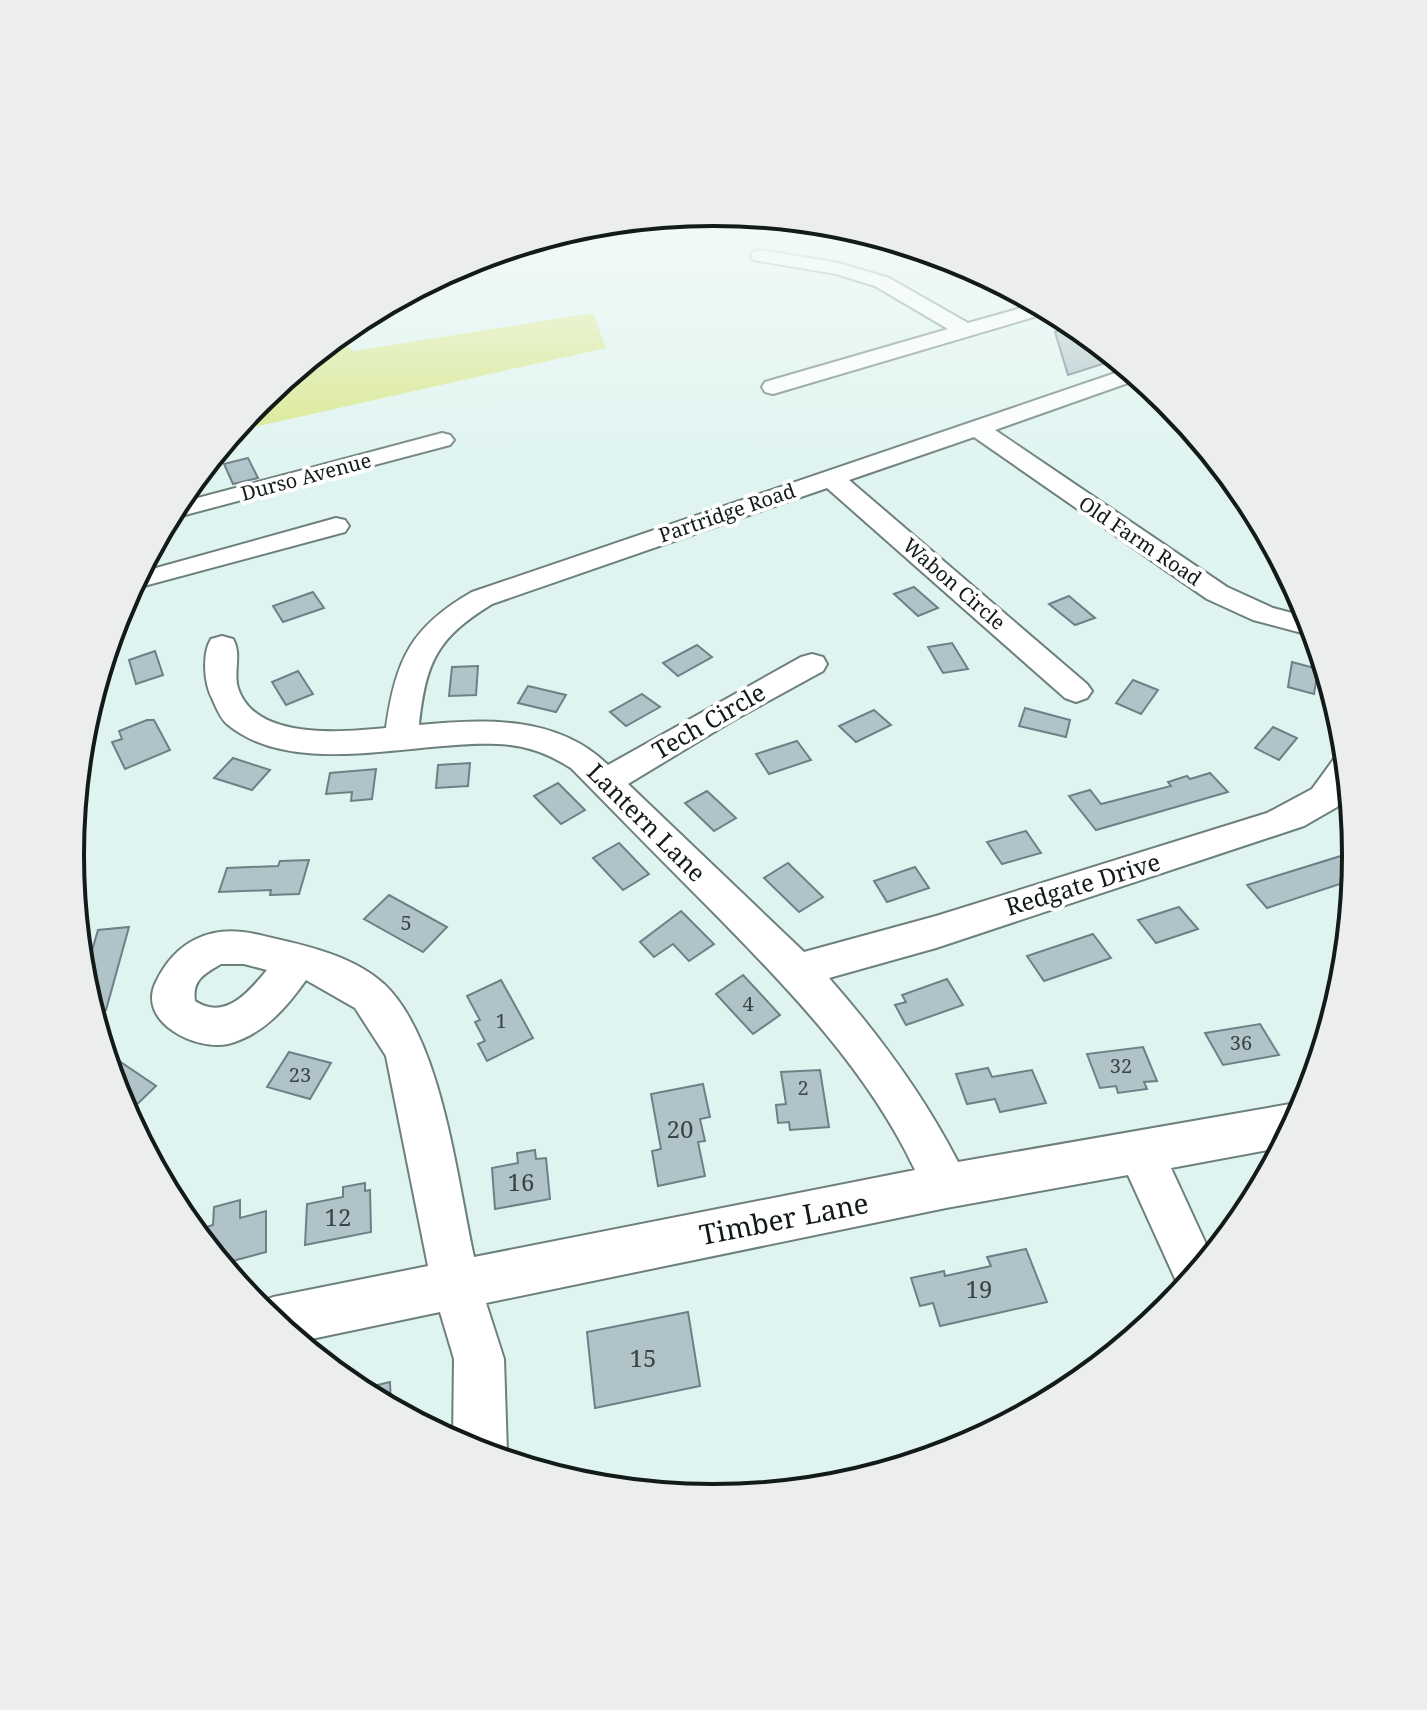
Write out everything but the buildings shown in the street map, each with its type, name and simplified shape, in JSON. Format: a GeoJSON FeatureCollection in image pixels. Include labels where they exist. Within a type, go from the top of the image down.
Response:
{"type":"FeatureCollection","features":[{"type":"Feature","properties":{"kind":"street"},"geometry":{"type":"LineString","coordinates":[[937,314],[965,330]]}},
{"type":"Feature","properties":{"kind":"street"},"geometry":{"type":"LineString","coordinates":[[773,387],[1022,314]]}},
{"type":"Feature","properties":{"kind":"street","name":"Partridge Road"},"geometry":{"type":"LineString","coordinates":[[401,738],[416,656],[429,636],[465,607],[504,590],[1123,377]]}},
{"type":"Feature","properties":{"kind":"street","name":"Old Farm Road"},"geometry":{"type":"LineString","coordinates":[[978,429],[1217,593],[1263,614],[1299,624]]}},
{"type":"Feature","properties":{"kind":"street","name":"Durso Avenue"},"geometry":{"type":"LineString","coordinates":[[188,508],[442,440]]}},
{"type":"Feature","properties":{"kind":"street","name":"Wabon Circle"},"geometry":{"type":"LineString","coordinates":[[831,478],[1076,691]]}},
{"type":"Feature","properties":{"kind":"street"},"geometry":{"type":"LineString","coordinates":[[148,579],[336,526]]}},
{"type":"Feature","properties":{"kind":"street","name":"Lantern Lane"},"geometry":{"type":"LineString","coordinates":[[222,646],[218,664],[219,687],[230,709],[246,724],[271,735],[311,742],[444,734],[528,736],[557,744],[583,760],[796,971],[857,1040],[918,1129],[946,1186]]}},
{"type":"Feature","properties":{"kind":"street","name":"Tech Circle"},"geometry":{"type":"LineString","coordinates":[[607,781],[721,713],[812,664]]}},
{"type":"Feature","properties":{"kind":"street","name":"Redgate Drive"},"geometry":{"type":"LineString","coordinates":[[796,971],[936,932],[1266,827],[1308,812],[1329,796],[1339,780]]}},
{"type":"Feature","properties":{"kind":"street"},"geometry":{"type":"LineString","coordinates":[[297,961],[345,980],[369,996],[406,1051],[456,1284],[479,1359],[480,1440]]}},
{"type":"Feature","properties":{"kind":"street","name":"Timber Lane"},"geometry":{"type":"LineString","coordinates":[[288,1319],[946,1186],[1281,1127]]}},
{"type":"Feature","properties":{"kind":"street"},"geometry":{"type":"LineString","coordinates":[[1141,1153],[1191,1265]]}},
{"type":"Feature","properties":{"kind":"green space"},"geometry":{"type":"Polygon","coordinates":[[[588,314],[593,314],[606,348],[252,428],[330,356],[345,345],[354,351],[588,314]]]}}]}
